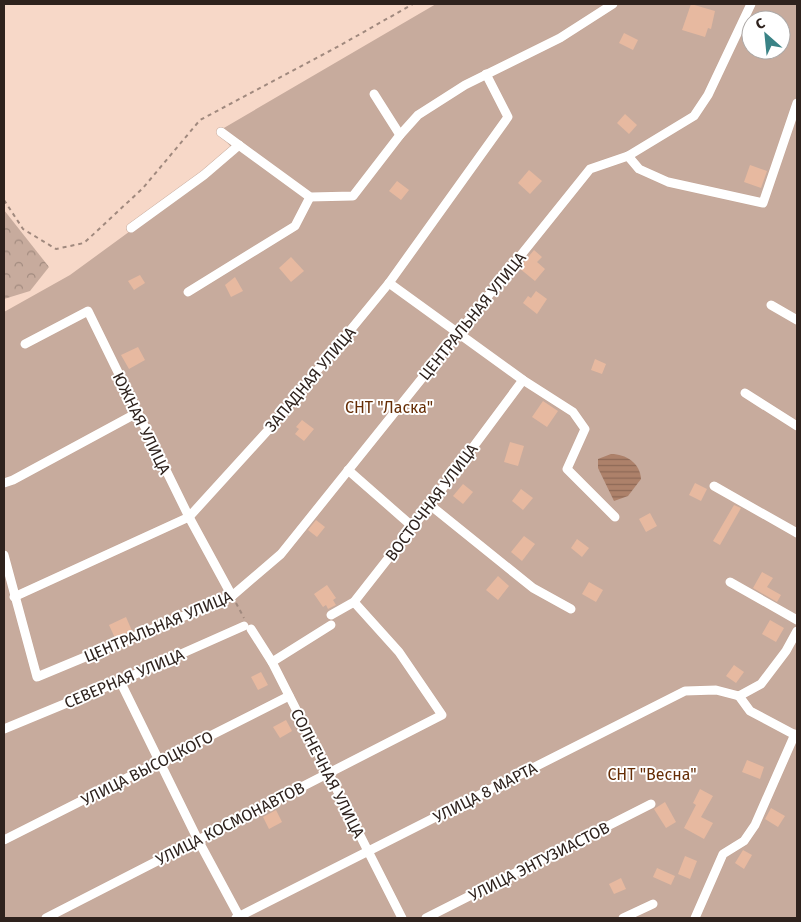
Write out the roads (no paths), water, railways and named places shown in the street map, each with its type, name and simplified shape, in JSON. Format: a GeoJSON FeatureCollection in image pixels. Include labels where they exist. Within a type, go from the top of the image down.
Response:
{"type":"FeatureCollection","features":[{"type":"Feature","properties":{"kind":"street"},"geometry":{"type":"LineString","coordinates":[[221,132],[310,197],[352,196],[418,115],[465,85],[560,38],[613,4]]}},
{"type":"Feature","properties":{"kind":"street","name":"ЦЕНТРАЛЬНАЯ УЛИЦА"},"geometry":{"type":"LineString","coordinates":[[14,597],[36,677],[232,596],[281,554],[590,169],[628,156],[694,116],[708,96],[751,4]]}},
{"type":"Feature","properties":{"kind":"street","name":"ЗАПАДНАЯ УЛИЦА"},"geometry":{"type":"LineString","coordinates":[[14,597],[189,517],[270,428],[389,283],[508,117],[486,74]]}},
{"type":"Feature","properties":{"kind":"street"},"geometry":{"type":"LineString","coordinates":[[374,94],[400,135]]}},
{"type":"Feature","properties":{"kind":"street"},"geometry":{"type":"LineString","coordinates":[[628,156],[639,169],[668,182],[763,204],[797,103]]}},
{"type":"Feature","properties":{"kind":"street"},"geometry":{"type":"LineString","coordinates":[[131,228],[239,146]]}},
{"type":"Feature","properties":{"kind":"street"},"geometry":{"type":"LineString","coordinates":[[188,292],[295,226],[310,197]]}},
{"type":"Feature","properties":{"kind":"street"},"geometry":{"type":"LineString","coordinates":[[389,283],[523,380],[573,412],[585,429],[567,469],[615,517]]}},
{"type":"Feature","properties":{"kind":"street"},"geometry":{"type":"LineString","coordinates":[[771,305],[797,320]]}},
{"type":"Feature","properties":{"kind":"street","name":"ЮЖНАЯ УЛИЦА"},"geometry":{"type":"LineString","coordinates":[[25,344],[88,311],[189,517],[232,596]]}},
{"type":"Feature","properties":{"kind":"street","name":"ВОСТОЧНАЯ УЛИЦА"},"geometry":{"type":"LineString","coordinates":[[272,662],[354,602],[430,505],[523,380]]}},
{"type":"Feature","properties":{"kind":"street"},"geometry":{"type":"LineString","coordinates":[[745,393],[797,426]]}},
{"type":"Feature","properties":{"kind":"street"},"geometry":{"type":"LineString","coordinates":[[4,483],[13,480],[137,413]]}},
{"type":"Feature","properties":{"kind":"street"},"geometry":{"type":"LineString","coordinates":[[348,470],[413,527]]}},
{"type":"Feature","properties":{"kind":"street"},"geometry":{"type":"LineString","coordinates":[[714,486],[797,533]]}},
{"type":"Feature","properties":{"kind":"street"},"geometry":{"type":"LineString","coordinates":[[430,505],[533,588],[571,609]]}},
{"type":"Feature","properties":{"kind":"street"},"geometry":{"type":"LineString","coordinates":[[4,555],[14,597]]}},
{"type":"Feature","properties":{"kind":"street"},"geometry":{"type":"LineString","coordinates":[[730,582],[797,620]]}},
{"type":"Feature","properties":{"kind":"street","name":"УЛИЦА КОСМОНАВТОВ"},"geometry":{"type":"LineString","coordinates":[[46,918],[442,716],[399,652],[354,602]]}},
{"type":"Feature","properties":{"kind":"street","name":"СОЛНЕЧНАЯ УЛИЦА"},"geometry":{"type":"LineString","coordinates":[[247,628],[272,662],[402,918]]}},
{"type":"Feature","properties":{"kind":"street","name":"СЕВЕРНАЯ УЛИЦА"},"geometry":{"type":"LineString","coordinates":[[4,729],[247,628]]}},
{"type":"Feature","properties":{"kind":"street"},"geometry":{"type":"LineString","coordinates":[[694,918],[723,854],[744,840],[754,825],[796,735],[750,711],[739,696],[761,684],[786,651],[797,631]]}},
{"type":"Feature","properties":{"kind":"street"},"geometry":{"type":"LineString","coordinates":[[120,681],[198,840],[239,918]]}},
{"type":"Feature","properties":{"kind":"street","name":"УЛИЦА 8 МАРТА"},"geometry":{"type":"LineString","coordinates":[[239,918],[685,691],[716,690],[739,696]]}},
{"type":"Feature","properties":{"kind":"street","name":"УЛИЦА ВЫСОЦКОГО"},"geometry":{"type":"LineString","coordinates":[[4,840],[289,696]]}},
{"type":"Feature","properties":{"kind":"street","name":"УЛИЦА ЭНТУЗИАСТОВ"},"geometry":{"type":"LineString","coordinates":[[426,918],[651,804]]}},
{"type":"Feature","properties":{"kind":"street"},"geometry":{"type":"LineString","coordinates":[[623,918],[652,904]]}},
{"type":"Feature","properties":{"kind":"park label","name":"СНТ \"Ласка\""},"geometry":{"type":"Point","coordinates":[389,407]}},
{"type":"Feature","properties":{"kind":"park label","name":"СНТ \"Весна\""},"geometry":{"type":"Point","coordinates":[652,774]}}]}
